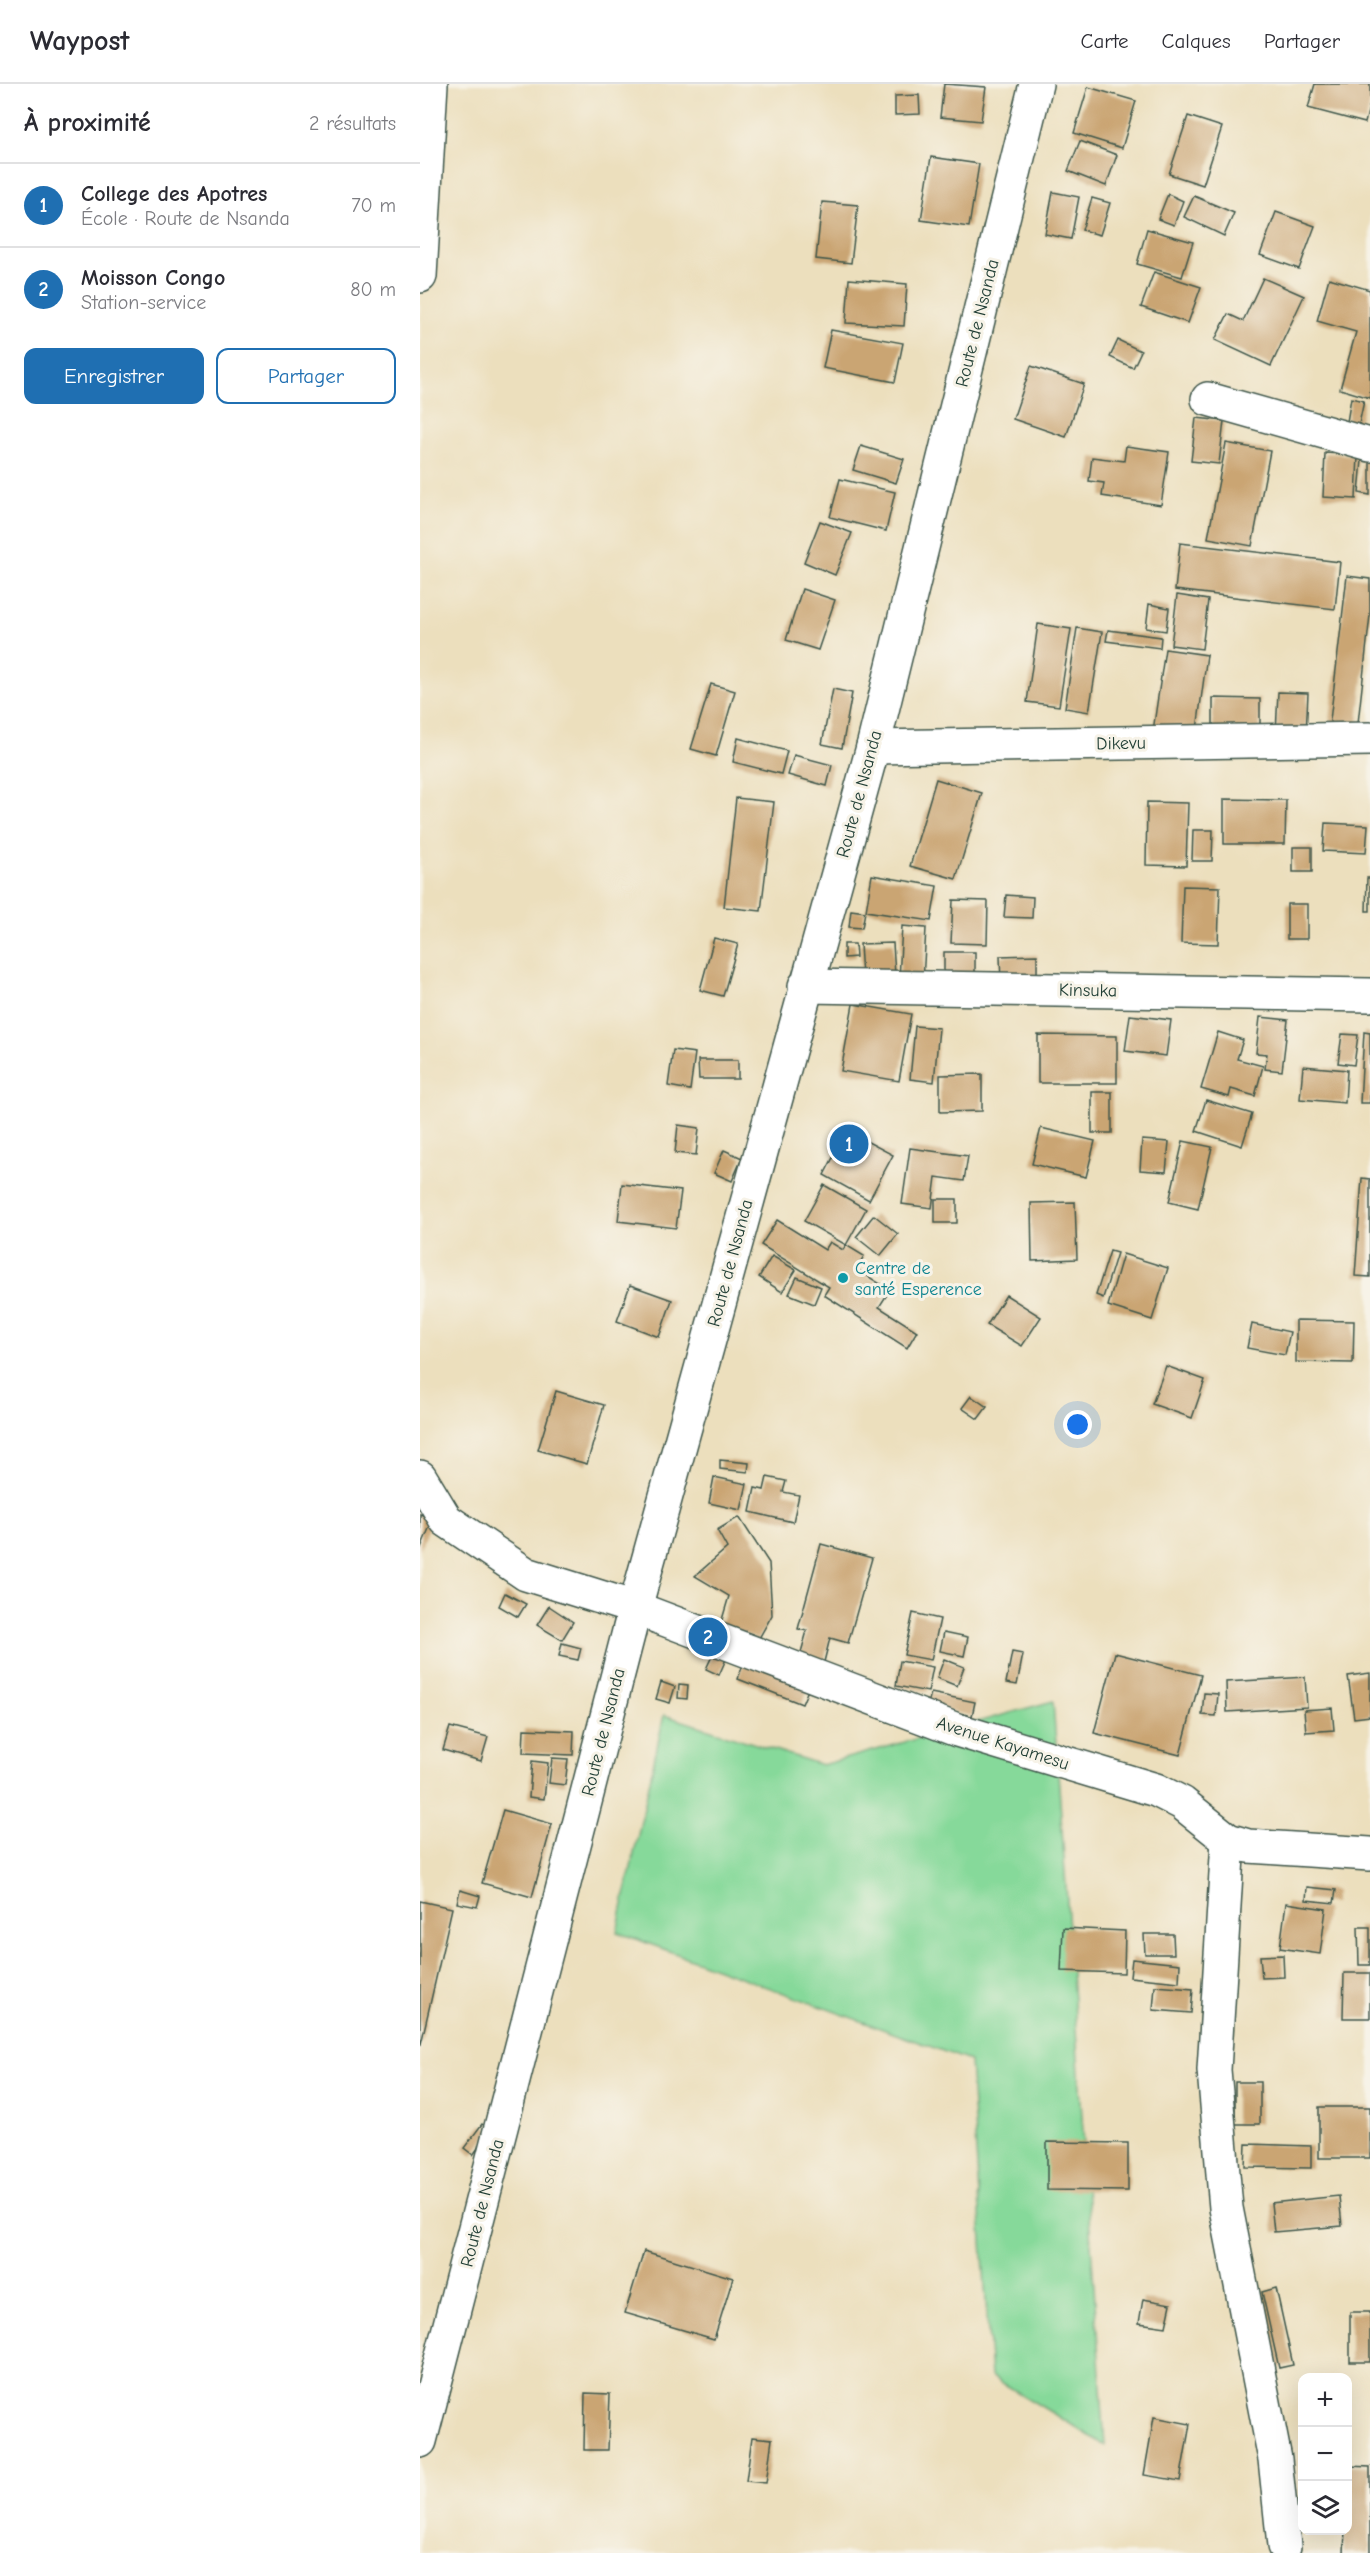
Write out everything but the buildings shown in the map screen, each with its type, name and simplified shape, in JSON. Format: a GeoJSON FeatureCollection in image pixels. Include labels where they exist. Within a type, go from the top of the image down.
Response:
{"type":"FeatureCollection","features":[{"type":"Feature","properties":{"kind":"street"},"geometry":{"type":"LineString","coordinates":[[420,276],[431,84]]}},
{"type":"Feature","properties":{"kind":"street","name":"Route de Nsanda"},"geometry":{"type":"LineString","coordinates":[[420,2441],[635,1608],[805,986],[873,747],[1036,84]]}},
{"type":"Feature","properties":{"kind":"street"},"geometry":{"type":"LineString","coordinates":[[1208,399],[1370,446]]}},
{"type":"Feature","properties":{"kind":"street","name":"Dikevu"},"geometry":{"type":"LineString","coordinates":[[873,747],[1370,739]]}},
{"type":"Feature","properties":{"kind":"street","name":"Kinsuka"},"geometry":{"type":"LineString","coordinates":[[805,986],[1370,995]]}},
{"type":"Feature","properties":{"kind":"street","name":"Avenue Kayamesu"},"geometry":{"type":"LineString","coordinates":[[420,1477],[446,1520],[526,1574],[635,1608],[957,1730],[1156,1790],[1182,1803],[1228,1840],[1248,1846],[1272,1849],[1370,1854]]}},
{"type":"Feature","properties":{"kind":"street"},"geometry":{"type":"LineString","coordinates":[[1228,1840],[1214,2070],[1226,2208],[1275,2459],[1284,2546]]}},
{"type":"Feature","properties":{"kind":"green space"},"geometry":{"type":"Polygon","coordinates":[[[1053,1701],[1105,2445],[991,2376],[970,2061],[617,1932],[664,1715],[822,1765],[1053,1701]]]}},
{"type":"Feature","properties":{"kind":"place","name":"College des Apotres"},"geometry":{"type":"Point","coordinates":[849,1144]}},
{"type":"Feature","properties":{"kind":"place","name":"Centre de santé Esperence"},"geometry":{"type":"Point","coordinates":[843,1278]}},
{"type":"Feature","properties":{"kind":"place","name":"Moisson Congo"},"geometry":{"type":"Point","coordinates":[708,1637]}}]}
